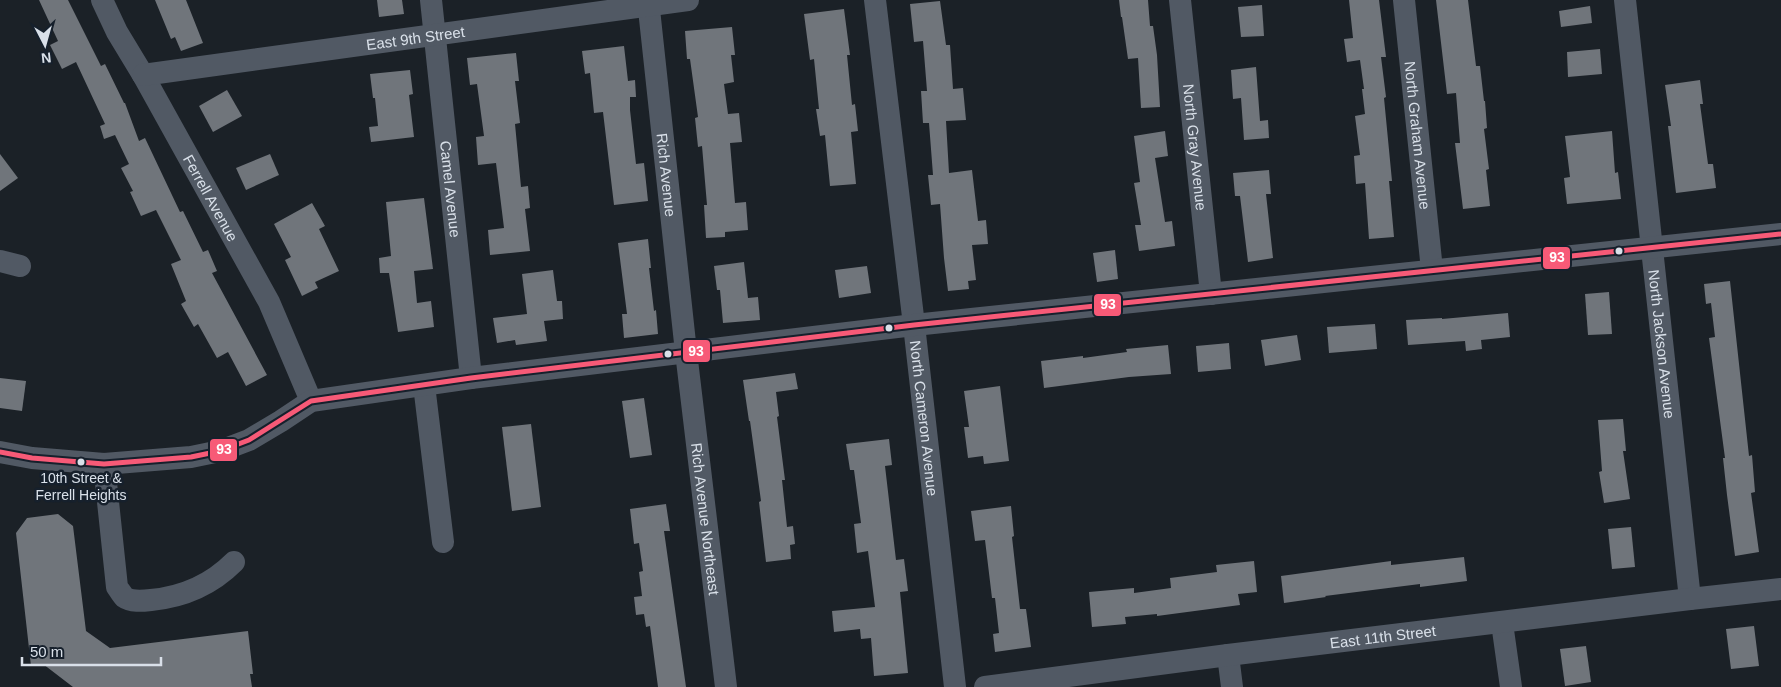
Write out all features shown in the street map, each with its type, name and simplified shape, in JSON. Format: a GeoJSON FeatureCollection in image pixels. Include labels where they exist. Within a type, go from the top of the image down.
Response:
{"type":"FeatureCollection","features":[{"type":"Feature","properties":{"kind":"street","name":"Ferrell Avenue"},"geometry":{"type":"LineString","coordinates":[[102,0],[116,32],[143,75],[269,302],[311,400]]}},
{"type":"Feature","properties":{"kind":"street","name":"Camel Avenue"},"geometry":{"type":"LineString","coordinates":[[431,0],[471,378]]}},
{"type":"Feature","properties":{"kind":"street","name":"East 9th Street"},"geometry":{"type":"LineString","coordinates":[[143,75],[435,36],[649,2],[688,0]]}},
{"type":"Feature","properties":{"kind":"street","name":"North Cameron Avenue"},"geometry":{"type":"LineString","coordinates":[[875,0],[955,687]]}},
{"type":"Feature","properties":{"kind":"street","name":"North Gray Avenue"},"geometry":{"type":"LineString","coordinates":[[1180,0],[1212,294]]}},
{"type":"Feature","properties":{"kind":"street","name":"North Graham Avenue"},"geometry":{"type":"LineString","coordinates":[[1404,0],[1432,270]]}},
{"type":"Feature","properties":{"kind":"street","name":"North Jackson Avenue"},"geometry":{"type":"LineString","coordinates":[[1625,0],[1690,598]]}},
{"type":"Feature","properties":{"kind":"street","name":"Rich Avenue"},"geometry":{"type":"LineString","coordinates":[[649,2],[686,352]]}},
{"type":"Feature","properties":{"kind":"street"},"geometry":{"type":"LineString","coordinates":[[0,452],[32,458],[104,464],[191,457],[220,451],[249,440],[311,400],[471,378],[914,325],[1781,234]]}},
{"type":"Feature","properties":{"kind":"street","name":"Rich Avenue Northeast"},"geometry":{"type":"LineString","coordinates":[[686,352],[726,687]]}},
{"type":"Feature","properties":{"kind":"street"},"geometry":{"type":"LineString","coordinates":[[424,385],[443,542]]}},
{"type":"Feature","properties":{"kind":"street"},"geometry":{"type":"LineString","coordinates":[[104,464],[117,588],[125,597],[137,601],[164,599],[180,595],[211,581],[234,562]]}},
{"type":"Feature","properties":{"kind":"street","name":"East 11th Street"},"geometry":{"type":"LineString","coordinates":[[985,687],[1690,598],[1781,589]]}},
{"type":"Feature","properties":{"kind":"street"},"geometry":{"type":"LineString","coordinates":[[1502,623],[1511,687]]}},
{"type":"Feature","properties":{"kind":"street"},"geometry":{"type":"LineString","coordinates":[[1228,655],[1232,687]]}},
{"type":"Feature","properties":{"kind":"building"},"geometry":{"type":"Polygon","coordinates":[[[39,0],[68,0],[101,66],[105,64],[125,103],[139,141],[145,138],[180,212],[183,211],[203,252],[208,250],[217,271],[212,273],[267,375],[246,386],[228,352],[217,358],[198,324],[194,327],[181,304],[186,301],[171,264],[181,260],[156,210],[141,216],[130,192],[133,191],[121,168],[129,164],[115,135],[104,139],[100,126],[105,124],[76,62],[62,69],[50,45],[58,41],[39,0]]]}},
{"type":"Feature","properties":{"kind":"building"},"geometry":{"type":"Polygon","coordinates":[[[155,0],[186,0],[203,43],[181,51],[175,37],[171,39],[155,0]]]}},
{"type":"Feature","properties":{"kind":"building"},"geometry":{"type":"Polygon","coordinates":[[[377,0],[402,0],[404,14],[379,17],[377,0]]]}},
{"type":"Feature","properties":{"kind":"building"},"geometry":{"type":"Polygon","coordinates":[[[1119,0],[1148,0],[1150,26],[1153,26],[1157,55],[1160,107],[1141,108],[1138,58],[1128,59],[1119,0]]]}},
{"type":"Feature","properties":{"kind":"building"},"geometry":{"type":"Polygon","coordinates":[[[1349,0],[1379,0],[1386,57],[1381,57],[1386,97],[1384,98],[1392,181],[1389,181],[1394,237],[1369,239],[1365,183],[1356,184],[1354,156],[1360,155],[1355,116],[1365,114],[1360,60],[1347,62],[1344,39],[1353,38],[1349,0]]]}},
{"type":"Feature","properties":{"kind":"building"},"geometry":{"type":"Polygon","coordinates":[[[1436,0],[1468,0],[1476,66],[1480,66],[1485,101],[1487,128],[1484,129],[1489,169],[1486,170],[1490,206],[1463,209],[1455,143],[1460,143],[1456,93],[1447,94],[1436,0]]]}},
{"type":"Feature","properties":{"kind":"building"},"geometry":{"type":"Polygon","coordinates":[[[940,1],[946,45],[950,45],[953,89],[963,88],[966,120],[946,121],[949,173],[972,170],[978,221],[986,220],[988,244],[972,245],[976,280],[968,281],[969,289],[948,291],[940,204],[931,205],[928,175],[933,175],[929,123],[923,123],[921,91],[927,91],[923,41],[914,42],[910,4],[940,1]]]}},
{"type":"Feature","properties":{"kind":"building"},"geometry":{"type":"Polygon","coordinates":[[[1262,5],[1264,36],[1241,37],[1238,7],[1262,5]]]}},
{"type":"Feature","properties":{"kind":"building"},"geometry":{"type":"Polygon","coordinates":[[[1590,6],[1592,23],[1561,27],[1559,11],[1590,6]]]}},
{"type":"Feature","properties":{"kind":"building"},"geometry":{"type":"Polygon","coordinates":[[[844,9],[850,55],[847,55],[852,105],[855,104],[858,131],[851,132],[856,184],[830,186],[825,135],[820,136],[816,109],[819,109],[814,59],[810,60],[804,14],[844,9]]]}},
{"type":"Feature","properties":{"kind":"building"},"geometry":{"type":"Polygon","coordinates":[[[732,27],[735,55],[731,55],[734,82],[724,84],[728,114],[739,113],[742,142],[730,143],[735,203],[746,202],[748,230],[725,232],[725,237],[706,238],[704,205],[707,205],[702,146],[698,147],[695,118],[698,117],[690,59],[687,59],[685,31],[732,27]]]}},
{"type":"Feature","properties":{"kind":"building"},"geometry":{"type":"Polygon","coordinates":[[[624,46],[628,81],[635,80],[636,97],[630,97],[630,110],[636,164],[644,163],[648,201],[614,205],[603,112],[594,113],[590,73],[585,74],[582,51],[624,46]]]}},
{"type":"Feature","properties":{"kind":"building"},"geometry":{"type":"Polygon","coordinates":[[[1600,49],[1602,74],[1568,77],[1567,52],[1600,49]]]}},
{"type":"Feature","properties":{"kind":"building"},"geometry":{"type":"Polygon","coordinates":[[[516,53],[519,81],[515,81],[520,123],[515,124],[521,187],[528,186],[530,208],[525,209],[530,251],[490,255],[488,230],[504,228],[496,163],[478,165],[476,137],[484,136],[477,84],[470,85],[467,58],[516,53]]]}},
{"type":"Feature","properties":{"kind":"building"},"geometry":{"type":"Polygon","coordinates":[[[1256,67],[1260,121],[1268,120],[1269,138],[1244,140],[1241,98],[1233,99],[1231,70],[1256,67]]]}},
{"type":"Feature","properties":{"kind":"building"},"geometry":{"type":"Polygon","coordinates":[[[410,70],[413,94],[409,95],[414,137],[371,142],[369,127],[378,126],[370,74],[410,70]]]}},
{"type":"Feature","properties":{"kind":"building"},"geometry":{"type":"Polygon","coordinates":[[[1700,80],[1703,104],[1700,104],[1708,164],[1713,164],[1716,188],[1676,193],[1668,126],[1671,126],[1665,85],[1700,80]]]}},
{"type":"Feature","properties":{"kind":"building"},"geometry":{"type":"Polygon","coordinates":[[[227,90],[242,116],[213,132],[199,106],[227,90]]]}},
{"type":"Feature","properties":{"kind":"building"},"geometry":{"type":"Polygon","coordinates":[[[1165,131],[1168,156],[1155,158],[1165,222],[1172,221],[1175,246],[1139,251],[1135,225],[1141,225],[1134,183],[1140,182],[1134,136],[1165,131]]]}},
{"type":"Feature","properties":{"kind":"building"},"geometry":{"type":"Polygon","coordinates":[[[1612,131],[1615,173],[1618,172],[1621,199],[1567,204],[1564,178],[1570,177],[1565,136],[1612,131]]]}},
{"type":"Feature","properties":{"kind":"building"},"geometry":{"type":"Polygon","coordinates":[[[0,154],[18,178],[0,191],[0,154]]]}},
{"type":"Feature","properties":{"kind":"building"},"geometry":{"type":"Polygon","coordinates":[[[270,154],[279,175],[246,190],[236,168],[270,154]]]}},
{"type":"Feature","properties":{"kind":"building"},"geometry":{"type":"Polygon","coordinates":[[[1269,170],[1271,194],[1266,194],[1273,258],[1248,262],[1240,196],[1235,196],[1233,173],[1269,170]]]}},
{"type":"Feature","properties":{"kind":"building"},"geometry":{"type":"Polygon","coordinates":[[[424,198],[433,269],[414,271],[417,303],[431,301],[434,327],[398,332],[389,273],[380,273],[379,258],[391,256],[386,202],[424,198]]]}},
{"type":"Feature","properties":{"kind":"building"},"geometry":{"type":"Polygon","coordinates":[[[312,203],[325,226],[319,229],[339,271],[315,282],[318,288],[302,296],[285,260],[291,257],[274,224],[312,203]]]}},
{"type":"Feature","properties":{"kind":"building"},"geometry":{"type":"Polygon","coordinates":[[[648,239],[651,268],[649,268],[658,334],[624,338],[622,314],[627,314],[618,243],[648,239]]]}},
{"type":"Feature","properties":{"kind":"building"},"geometry":{"type":"Polygon","coordinates":[[[1115,250],[1118,279],[1097,282],[1093,253],[1115,250]]]}},
{"type":"Feature","properties":{"kind":"building"},"geometry":{"type":"Polygon","coordinates":[[[744,262],[748,298],[758,297],[760,320],[723,323],[720,290],[717,290],[714,266],[744,262]]]}},
{"type":"Feature","properties":{"kind":"building"},"geometry":{"type":"Polygon","coordinates":[[[867,266],[871,293],[839,298],[835,270],[867,266]]]}},
{"type":"Feature","properties":{"kind":"building"},"geometry":{"type":"Polygon","coordinates":[[[553,270],[557,301],[562,301],[563,319],[544,321],[547,341],[516,345],[515,340],[497,343],[493,318],[527,314],[522,274],[553,270]]]}},
{"type":"Feature","properties":{"kind":"building"},"geometry":{"type":"Polygon","coordinates":[[[1730,281],[1749,456],[1752,455],[1755,492],[1751,493],[1759,552],[1735,556],[1723,458],[1725,458],[1709,338],[1715,337],[1711,303],[1706,304],[1704,284],[1730,281]]]}},
{"type":"Feature","properties":{"kind":"building"},"geometry":{"type":"Polygon","coordinates":[[[1609,292],[1612,334],[1588,335],[1585,294],[1609,292]]]}},
{"type":"Feature","properties":{"kind":"building"},"geometry":{"type":"Polygon","coordinates":[[[1508,313],[1510,337],[1481,340],[1482,349],[1466,351],[1465,341],[1408,345],[1406,320],[1508,313]]]}},
{"type":"Feature","properties":{"kind":"building"},"geometry":{"type":"Polygon","coordinates":[[[1375,324],[1377,349],[1329,353],[1327,327],[1375,324]]]}},
{"type":"Feature","properties":{"kind":"building"},"geometry":{"type":"Polygon","coordinates":[[[1297,335],[1301,360],[1265,366],[1261,340],[1297,335]]]}},
{"type":"Feature","properties":{"kind":"building"},"geometry":{"type":"Polygon","coordinates":[[[1229,343],[1231,369],[1198,372],[1196,346],[1229,343]]]}},
{"type":"Feature","properties":{"kind":"building"},"geometry":{"type":"Polygon","coordinates":[[[1168,345],[1171,374],[1129,377],[1044,388],[1041,361],[1083,356],[1083,358],[1127,352],[1126,349],[1168,345]]]}},
{"type":"Feature","properties":{"kind":"building"},"geometry":{"type":"Polygon","coordinates":[[[795,373],[798,389],[776,392],[779,416],[777,417],[785,480],[782,480],[787,527],[793,526],[795,544],[790,545],[791,559],[766,562],[759,502],[761,501],[743,380],[795,373]]]}},
{"type":"Feature","properties":{"kind":"building"},"geometry":{"type":"Polygon","coordinates":[[[0,378],[26,381],[22,411],[0,408],[0,378]]]}},
{"type":"Feature","properties":{"kind":"building"},"geometry":{"type":"Polygon","coordinates":[[[1000,386],[1009,461],[984,464],[983,456],[968,458],[964,427],[969,427],[964,391],[1000,386]]]}},
{"type":"Feature","properties":{"kind":"building"},"geometry":{"type":"Polygon","coordinates":[[[644,398],[652,455],[630,458],[622,401],[644,398]]]}},
{"type":"Feature","properties":{"kind":"building"},"geometry":{"type":"Polygon","coordinates":[[[1623,419],[1626,451],[1623,451],[1630,499],[1604,503],[1599,472],[1602,471],[1598,420],[1623,419]]]}},
{"type":"Feature","properties":{"kind":"building"},"geometry":{"type":"Polygon","coordinates":[[[531,424],[541,507],[512,511],[502,427],[531,424]]]}},
{"type":"Feature","properties":{"kind":"building"},"geometry":{"type":"Polygon","coordinates":[[[889,439],[892,465],[885,466],[896,560],[904,559],[908,591],[900,592],[908,673],[874,676],[871,638],[861,639],[860,629],[834,632],[832,611],[875,607],[868,551],[857,553],[854,524],[861,523],[854,470],[850,470],[846,444],[889,439]]]}},
{"type":"Feature","properties":{"kind":"building"},"geometry":{"type":"Polygon","coordinates":[[[666,504],[670,531],[664,531],[686,687],[658,687],[650,626],[646,627],[644,614],[636,615],[634,597],[642,596],[639,572],[643,571],[639,543],[634,544],[630,509],[666,504]]]}},
{"type":"Feature","properties":{"kind":"building"},"geometry":{"type":"Polygon","coordinates":[[[1011,506],[1014,536],[1012,537],[1020,609],[1026,609],[1031,647],[995,652],[993,634],[999,633],[995,598],[992,598],[985,540],[975,541],[971,511],[1011,506]]]}},
{"type":"Feature","properties":{"kind":"building"},"geometry":{"type":"Polygon","coordinates":[[[58,514],[73,526],[86,631],[110,648],[248,631],[253,674],[250,674],[252,687],[73,687],[43,664],[31,666],[16,533],[27,518],[58,514]]]}},
{"type":"Feature","properties":{"kind":"building"},"geometry":{"type":"Polygon","coordinates":[[[1631,527],[1635,567],[1612,569],[1608,529],[1631,527]]]}},
{"type":"Feature","properties":{"kind":"building"},"geometry":{"type":"Polygon","coordinates":[[[1464,557],[1467,581],[1420,587],[1420,584],[1284,603],[1281,576],[1391,561],[1391,565],[1464,557]]]}},
{"type":"Feature","properties":{"kind":"building"},"geometry":{"type":"Polygon","coordinates":[[[1254,561],[1257,592],[1238,594],[1240,605],[1157,616],[1157,614],[1125,617],[1126,624],[1092,627],[1089,592],[1134,588],[1134,593],[1171,588],[1170,578],[1217,572],[1216,565],[1254,561]]]}},
{"type":"Feature","properties":{"kind":"building"},"geometry":{"type":"Polygon","coordinates":[[[1754,626],[1759,666],[1731,669],[1726,629],[1754,626]]]}},
{"type":"Feature","properties":{"kind":"building"},"geometry":{"type":"Polygon","coordinates":[[[1586,646],[1591,682],[1565,686],[1560,649],[1586,646]]]}},
{"type":"Feature","properties":{"kind":"transit line","name":"93"},"geometry":{"type":"LineString","coordinates":[[0,452],[32,458],[104,464],[191,457],[220,451],[249,440],[311,401],[471,378],[914,325],[1781,234]]}},
{"type":"Feature","properties":{"kind":"place","name":"10th Street & Ferrell Heights"},"geometry":{"type":"Point","coordinates":[81,462]}}]}
